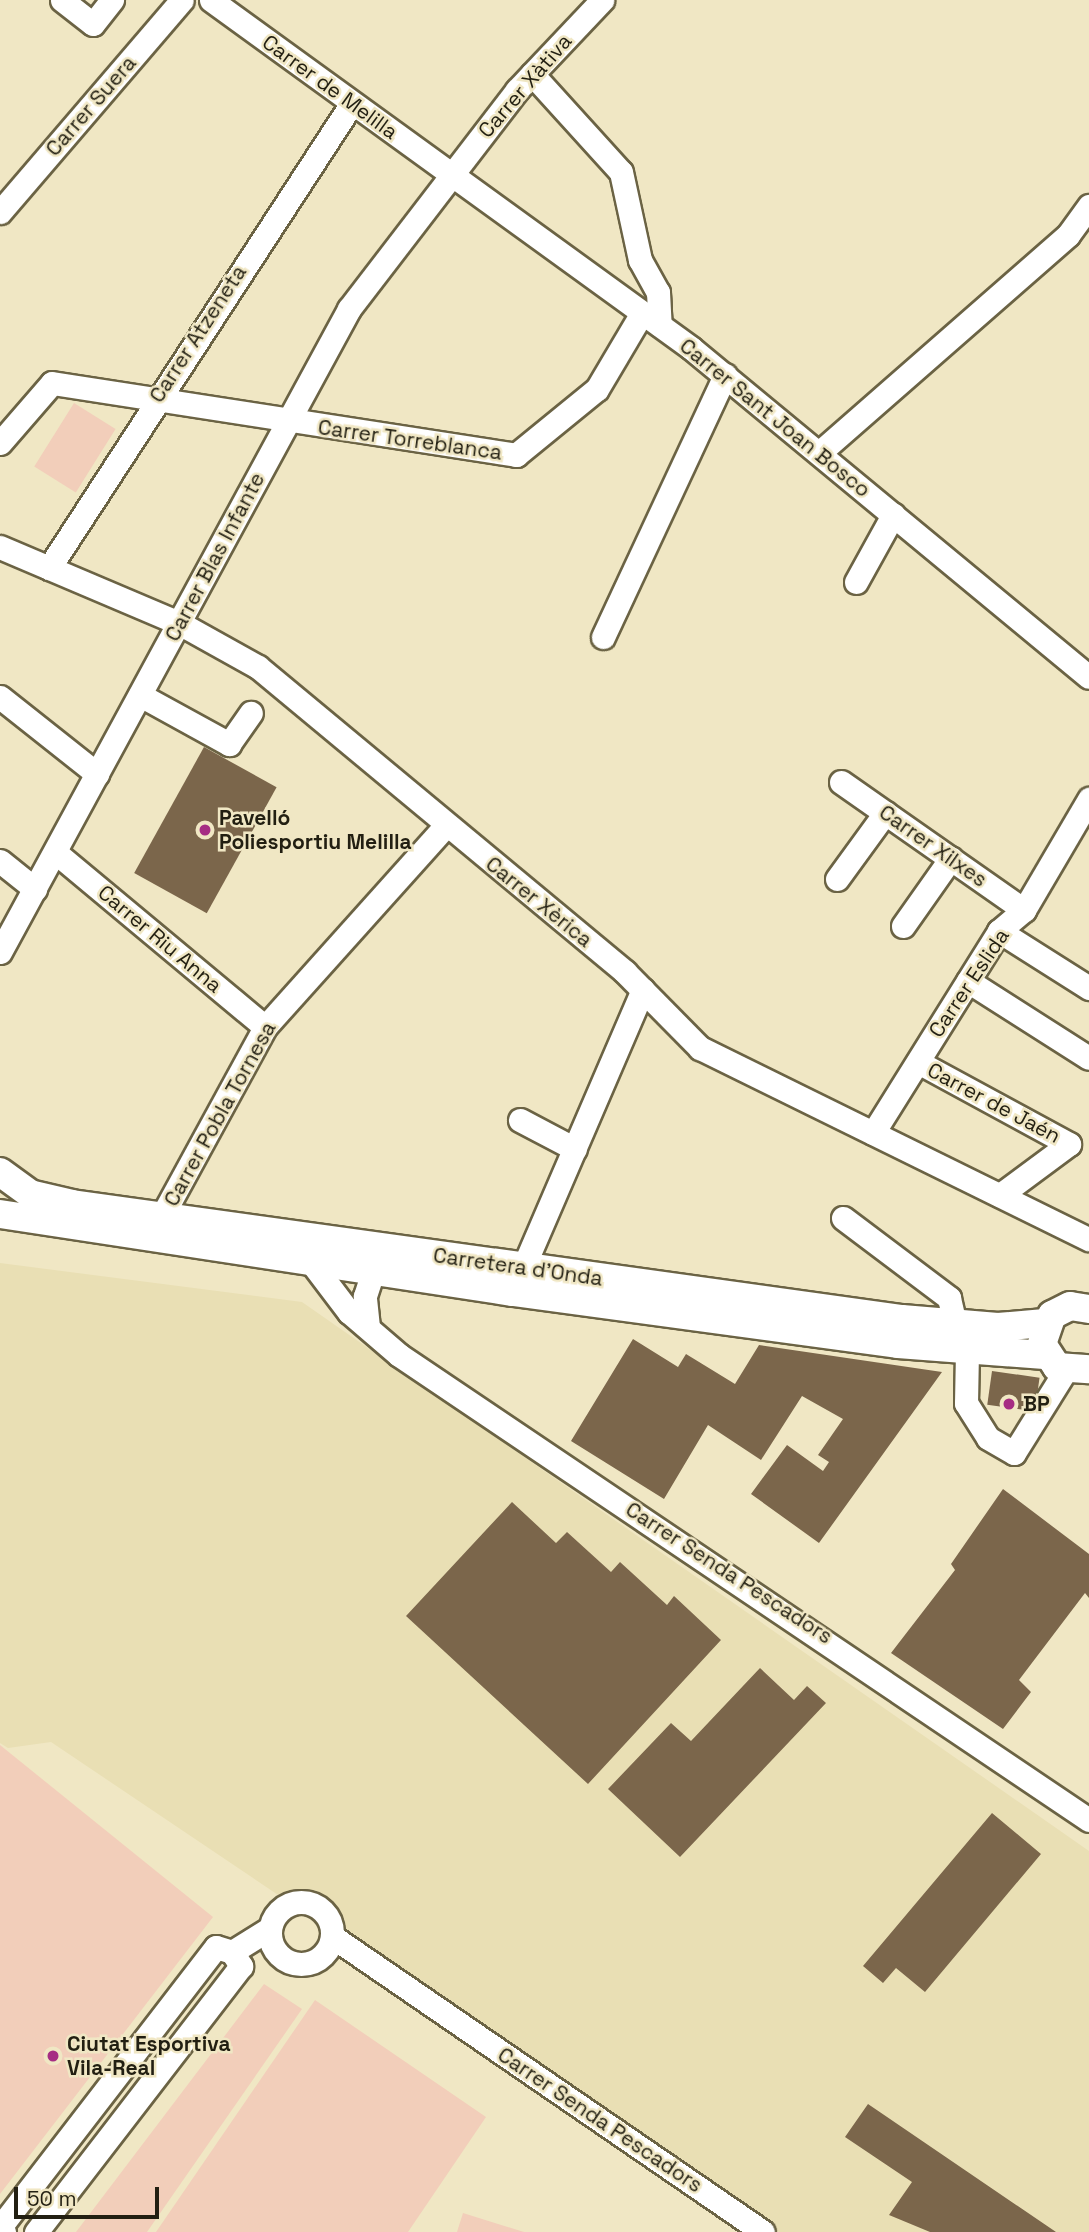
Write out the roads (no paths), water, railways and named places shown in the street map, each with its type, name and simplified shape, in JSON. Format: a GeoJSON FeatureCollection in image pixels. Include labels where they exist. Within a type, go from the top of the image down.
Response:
{"type":"FeatureCollection","features":[{"type":"Feature","properties":{"kind":"main road","name":"Carretera d'Onda"},"geometry":{"type":"LineString","coordinates":[[0,1174],[30,1194],[162,1216],[523,1268],[955,1325],[1045,1323]]}},
{"type":"Feature","properties":{"kind":"main road"},"geometry":{"type":"LineString","coordinates":[[0,1174],[0,1191]]}},
{"type":"Feature","properties":{"kind":"main road","name":"Carretera d'Onda"},"geometry":{"type":"LineString","coordinates":[[0,1213],[373,1272],[967,1351],[1075,1368]]}},
{"type":"Feature","properties":{"kind":"main road"},"geometry":{"type":"LineString","coordinates":[[1075,1368],[1045,1323],[1060,1309],[1086,1304]]}},
{"type":"Feature","properties":{"kind":"street"},"geometry":{"type":"LineString","coordinates":[[62,0],[93,24],[112,0]]}},
{"type":"Feature","properties":{"kind":"street","name":"Carrer Suera"},"geometry":{"type":"LineString","coordinates":[[0,212],[182,0]]}},
{"type":"Feature","properties":{"kind":"street","name":"Carrer de Melilla"},"geometry":{"type":"LineString","coordinates":[[211,0],[450,174]]}},
{"type":"Feature","properties":{"kind":"street","name":"Carrer Xàtiva"},"geometry":{"type":"LineString","coordinates":[[450,174],[532,74],[603,0]]}},
{"type":"Feature","properties":{"kind":"street"},"geometry":{"type":"LineString","coordinates":[[532,74],[621,172],[640,260],[658,292],[651,319]]}},
{"type":"Feature","properties":{"kind":"street","name":"Carrer Atzeneta"},"geometry":{"type":"LineString","coordinates":[[49,568],[155,400],[352,103]]}},
{"type":"Feature","properties":{"kind":"street","name":"Carrer Sant Joan Bosco"},"geometry":{"type":"LineString","coordinates":[[450,174],[651,319],[725,376],[1089,677]]}},
{"type":"Feature","properties":{"kind":"street","name":"Carrer Blas Infante"},"geometry":{"type":"LineString","coordinates":[[0,952],[349,309],[450,174]]}},
{"type":"Feature","properties":{"kind":"street"},"geometry":{"type":"LineString","coordinates":[[819,453],[947,338],[1069,235],[1089,206]]}},
{"type":"Feature","properties":{"kind":"street","name":"Carrer Torreblanca"},"geometry":{"type":"LineString","coordinates":[[0,443],[52,383],[288,422],[516,455],[597,389],[651,319]]}},
{"type":"Feature","properties":{"kind":"street"},"geometry":{"type":"LineString","coordinates":[[603,637],[725,376]]}},
{"type":"Feature","properties":{"kind":"street"},"geometry":{"type":"LineString","coordinates":[[856,582],[894,515]]}},
{"type":"Feature","properties":{"kind":"street","name":"Carrer Xèrica"},"geometry":{"type":"LineString","coordinates":[[0,547],[179,623],[258,667],[643,990],[700,1048],[1089,1239]]}},
{"type":"Feature","properties":{"kind":"street"},"geometry":{"type":"LineString","coordinates":[[140,695],[229,744],[251,713]]}},
{"type":"Feature","properties":{"kind":"street"},"geometry":{"type":"LineString","coordinates":[[0,697],[97,774]]}},
{"type":"Feature","properties":{"kind":"street","name":"Carrer Xilxes"},"geometry":{"type":"LineString","coordinates":[[841,782],[1024,910]]}},
{"type":"Feature","properties":{"kind":"street","name":"Carrer Eslida"},"geometry":{"type":"LineString","coordinates":[[873,1133],[999,931],[1024,910],[1089,799]]}},
{"type":"Feature","properties":{"kind":"street"},"geometry":{"type":"LineString","coordinates":[[837,879],[885,813]]}},
{"type":"Feature","properties":{"kind":"street","name":"Carrer Pobla Tornesa"},"geometry":{"type":"LineString","coordinates":[[162,1216],[265,1027],[446,825]]}},
{"type":"Feature","properties":{"kind":"street","name":"Carrer Riu Anna"},"geometry":{"type":"LineString","coordinates":[[55,852],[265,1027]]}},
{"type":"Feature","properties":{"kind":"street"},"geometry":{"type":"LineString","coordinates":[[903,926],[951,858]]}},
{"type":"Feature","properties":{"kind":"street"},"geometry":{"type":"LineString","coordinates":[[0,860],[35,889]]}},
{"type":"Feature","properties":{"kind":"street"},"geometry":{"type":"LineString","coordinates":[[999,931],[1089,988]]}},
{"type":"Feature","properties":{"kind":"street"},"geometry":{"type":"LineString","coordinates":[[968,981],[1089,1058]]}},
{"type":"Feature","properties":{"kind":"street"},"geometry":{"type":"LineString","coordinates":[[523,1268],[643,990]]}},
{"type":"Feature","properties":{"kind":"street","name":"Carrer de Jaén"},"geometry":{"type":"LineString","coordinates":[[918,1062],[1069,1144],[1000,1195]]}},
{"type":"Feature","properties":{"kind":"street"},"geometry":{"type":"LineString","coordinates":[[520,1120],[575,1149]]}},
{"type":"Feature","properties":{"kind":"street"},"geometry":{"type":"LineString","coordinates":[[843,1218],[949,1298],[955,1325]]}},
{"type":"Feature","properties":{"kind":"street","name":"Carrer Senda Pescadors"},"geometry":{"type":"LineString","coordinates":[[311,1262],[368,1327],[399,1354],[1089,1820]]}},
{"type":"Feature","properties":{"kind":"street"},"geometry":{"type":"LineString","coordinates":[[368,1327],[365,1296],[373,1272]]}},
{"type":"Feature","properties":{"kind":"street"},"geometry":{"type":"LineString","coordinates":[[967,1351],[966,1403],[988,1438],[1014,1453],[1075,1368]]}},
{"type":"Feature","properties":{"kind":"street"},"geometry":{"type":"LineString","coordinates":[[232,1952],[269,1929],[281,1908],[305,1901],[327,1914],[333,1937],[320,1959],[296,1965],[275,1952],[269,1929]]}},
{"type":"Feature","properties":{"kind":"street","name":"Carrer Senda Pescadors"},"geometry":{"type":"LineString","coordinates":[[333,1937],[763,2232]]}},
{"type":"Feature","properties":{"kind":"street"},"geometry":{"type":"LineString","coordinates":[[4,2232],[1,2226],[216,1947],[232,1952],[241,1966],[36,2232]]}},
{"type":"Feature","properties":{"kind":"place","name":"Pavelló Poliesportiu Melilla"},"geometry":{"type":"Point","coordinates":[205,830]}},
{"type":"Feature","properties":{"kind":"place","name":"BP"},"geometry":{"type":"Point","coordinates":[1009,1404]}},
{"type":"Feature","properties":{"kind":"place","name":"Ciutat Esportiva Vila-Real"},"geometry":{"type":"Point","coordinates":[53,2056]}}]}
